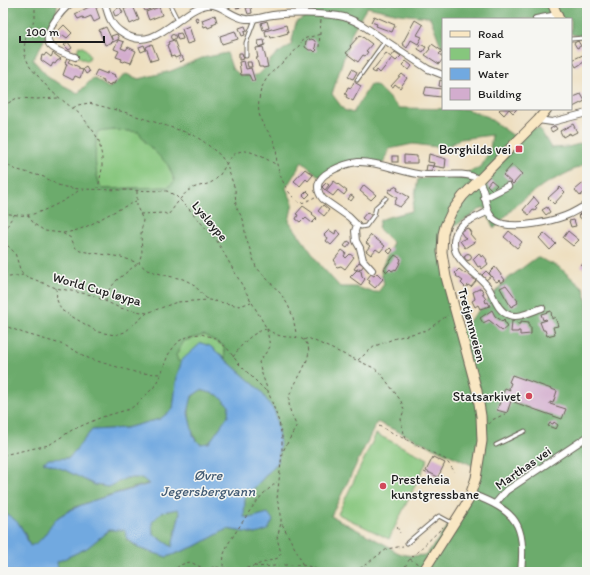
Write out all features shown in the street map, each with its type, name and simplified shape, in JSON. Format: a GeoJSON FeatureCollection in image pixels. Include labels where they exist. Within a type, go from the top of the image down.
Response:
{"type":"FeatureCollection","features":[{"type":"Feature","properties":{"kind":"street"},"geometry":{"type":"LineString","coordinates":[[71,3],[62,11],[54,23],[48,35],[48,39],[49,44],[56,50],[75,57]]}},
{"type":"Feature","properties":{"kind":"street"},"geometry":{"type":"LineString","coordinates":[[105,3],[108,17],[113,24],[124,34],[134,38],[158,35],[199,8],[207,5],[215,5],[246,19],[281,14],[339,16],[353,20],[428,69],[442,75]]}},
{"type":"Feature","properties":{"kind":"street"},"geometry":{"type":"LineString","coordinates":[[539,18],[556,12]]}},
{"type":"Feature","properties":{"kind":"street","name":"Tretjønnveien"},"geometry":{"type":"LineString","coordinates":[[424,572],[449,525],[465,507],[471,494],[480,460],[482,441],[481,416],[477,391],[447,286],[442,242],[445,226],[452,211],[463,196],[546,110]]}},
{"type":"Feature","properties":{"kind":"street"},"geometry":{"type":"LineString","coordinates":[[538,120],[552,122],[587,113]]}},
{"type":"Feature","properties":{"kind":"street"},"geometry":{"type":"LineString","coordinates":[[372,270],[363,260],[360,248],[356,241],[355,231],[357,225],[319,194],[317,187],[325,174],[342,166],[358,162],[425,175],[470,175],[478,180],[482,187],[484,198],[491,217],[502,224],[523,225],[555,219],[570,214],[587,205]]}},
{"type":"Feature","properties":{"kind":"street"},"geometry":{"type":"LineString","coordinates":[[484,198],[508,186]]}},
{"type":"Feature","properties":{"kind":"street"},"geometry":{"type":"LineString","coordinates":[[488,211],[464,224],[457,231],[454,242],[454,249],[457,255],[482,279],[498,306],[506,314],[517,316],[542,308]]}},
{"type":"Feature","properties":{"kind":"street","name":"Marthas vei"},"geometry":{"type":"LineString","coordinates":[[471,494],[495,504],[506,491],[587,437]]}},
{"type":"Feature","properties":{"kind":"street"},"geometry":{"type":"LineString","coordinates":[[495,504],[508,512],[519,528],[522,543],[522,572]]}},
{"type":"Feature","properties":{"kind":"lane"},"geometry":{"type":"LineString","coordinates":[[169,3],[178,21]]}},
{"type":"Feature","properties":{"kind":"lane"},"geometry":{"type":"LineString","coordinates":[[246,56],[246,43],[256,17]]}},
{"type":"Feature","properties":{"kind":"lane"},"geometry":{"type":"LineString","coordinates":[[572,39],[584,38],[587,36]]}},
{"type":"Feature","properties":{"kind":"lane"},"geometry":{"type":"LineString","coordinates":[[357,80],[384,41]]}},
{"type":"Feature","properties":{"kind":"lane"},"geometry":{"type":"LineString","coordinates":[[357,225],[360,227],[366,226],[374,215],[376,207],[386,198]]}},
{"type":"Feature","properties":{"kind":"lane"},"geometry":{"type":"LineString","coordinates":[[496,444],[525,431]]}},
{"type":"Feature","properties":{"kind":"lane"},"geometry":{"type":"LineString","coordinates":[[407,543],[439,516],[449,525]]}},
{"type":"Feature","properties":{"kind":"path"},"geometry":{"type":"LineString","coordinates":[[35,3],[35,18],[26,37],[24,56],[30,67],[58,98],[73,108],[90,125],[99,141],[102,157],[102,169],[98,189]]}},
{"type":"Feature","properties":{"kind":"path"},"geometry":{"type":"LineString","coordinates":[[320,46],[321,15]]}},
{"type":"Feature","properties":{"kind":"path"},"geometry":{"type":"LineString","coordinates":[[319,194],[305,202],[300,203],[292,196],[284,183],[277,165],[276,148],[260,121],[258,113],[261,91],[270,73],[296,52],[303,40],[321,34]]}},
{"type":"Feature","properties":{"kind":"path"},"geometry":{"type":"LineString","coordinates":[[3,106],[18,98],[58,98]]}},
{"type":"Feature","properties":{"kind":"path"},"geometry":{"type":"LineString","coordinates":[[73,108],[78,105],[89,103],[124,112],[191,134],[203,140],[220,155],[226,163],[235,188],[236,207],[243,219],[246,238],[256,267],[281,294],[288,305],[294,317],[298,338]]}},
{"type":"Feature","properties":{"kind":"path"},"geometry":{"type":"LineString","coordinates":[[140,214],[164,213],[168,215],[177,203],[193,188],[208,185],[218,177],[226,163],[234,154],[243,151],[258,155],[277,165]]}},
{"type":"Feature","properties":{"kind":"path","name":"Lysløype"},"geometry":{"type":"LineString","coordinates":[[3,162],[14,169],[44,177],[58,185],[80,189],[137,190],[167,192],[172,194],[217,241],[267,329],[270,347],[259,362],[279,422],[282,453],[277,499],[281,514],[281,522],[277,538],[281,553],[280,556],[275,559],[253,566],[239,569],[213,567],[207,571]]}},
{"type":"Feature","properties":{"kind":"path"},"geometry":{"type":"LineString","coordinates":[[3,213],[28,215],[54,206],[75,194],[80,189]]}},
{"type":"Feature","properties":{"kind":"path"},"geometry":{"type":"LineString","coordinates":[[106,302],[107,292],[117,280],[139,263],[142,252],[141,234],[143,220],[137,207],[137,190]]}},
{"type":"Feature","properties":{"kind":"path"},"geometry":{"type":"LineString","coordinates":[[28,215],[34,224],[45,231],[62,233],[75,231],[92,224],[105,216],[137,201]]}},
{"type":"Feature","properties":{"kind":"path"},"geometry":{"type":"LineString","coordinates":[[3,278],[23,275],[15,254],[3,242],[9,222],[15,214]]}},
{"type":"Feature","properties":{"kind":"path"},"geometry":{"type":"LineString","coordinates":[[62,233],[71,238],[75,247],[80,251],[121,257],[139,263],[147,270],[183,279],[193,284],[209,300]]}},
{"type":"Feature","properties":{"kind":"path","name":"World Cup løypa"},"geometry":{"type":"LineString","coordinates":[[23,275],[56,288],[92,295],[120,308],[147,313],[177,302],[209,300],[240,306],[252,301]]}},
{"type":"Feature","properties":{"kind":"path"},"geometry":{"type":"LineString","coordinates":[[56,288],[57,300],[61,310],[98,332],[115,335],[125,332],[147,313]]}},
{"type":"Feature","properties":{"kind":"path"},"geometry":{"type":"LineString","coordinates":[[357,360],[375,346],[396,338],[427,330],[450,313],[451,319]]}},
{"type":"Feature","properties":{"kind":"path"},"geometry":{"type":"LineString","coordinates":[[3,325],[23,333],[64,345],[90,359],[138,373],[161,374]]}},
{"type":"Feature","properties":{"kind":"path"},"geometry":{"type":"LineString","coordinates":[[233,357],[252,335],[267,329],[281,337],[298,338],[304,340],[308,338],[374,368],[382,375],[401,401],[404,410],[402,419],[406,439]]}},
{"type":"Feature","properties":{"kind":"path"},"geometry":{"type":"LineString","coordinates":[[3,455],[48,445],[72,430],[102,417],[130,409],[154,388],[161,374],[164,363],[173,348],[179,341],[192,335],[201,334],[215,338],[227,348],[233,357],[269,393]]}},
{"type":"Feature","properties":{"kind":"path","name":"Lysløype"},"geometry":{"type":"LineString","coordinates":[[282,453],[296,427],[290,408],[289,397],[292,386],[303,371],[307,360],[308,348],[304,340]]}},
{"type":"Feature","properties":{"kind":"path"},"geometry":{"type":"LineString","coordinates":[[488,426],[492,420],[505,414]]}},
{"type":"Feature","properties":{"kind":"path"},"geometry":{"type":"LineString","coordinates":[[379,426],[445,459],[455,472]]}},
{"type":"Feature","properties":{"kind":"path"},"geometry":{"type":"LineString","coordinates":[[424,472],[430,475]]}},
{"type":"Feature","properties":{"kind":"path"},"geometry":{"type":"LineString","coordinates":[[223,567],[224,554],[232,538],[263,494],[278,482]]}},
{"type":"Feature","properties":{"kind":"path","name":"Lysløype"},"geometry":{"type":"LineString","coordinates":[[281,522],[294,546],[305,572]]}},
{"type":"Feature","properties":{"kind":"path"},"geometry":{"type":"LineString","coordinates":[[402,572],[410,558],[441,527],[449,525]]}},
{"type":"Feature","properties":{"kind":"path"},"geometry":{"type":"LineString","coordinates":[[397,527],[400,533]]}},
{"type":"Feature","properties":{"kind":"path"},"geometry":{"type":"LineString","coordinates":[[355,572],[383,551],[402,546],[407,543]]}},
{"type":"Feature","properties":{"kind":"path"},"geometry":{"type":"LineString","coordinates":[[410,558],[431,572]]}},
{"type":"Feature","properties":{"kind":"path"},"geometry":{"type":"LineString","coordinates":[[172,572],[180,565],[190,562],[207,571]]}},
{"type":"Feature","properties":{"kind":"path","name":"Lysløype"},"geometry":{"type":"LineString","coordinates":[[253,566],[296,564],[314,567],[321,572]]}},
{"type":"Feature","properties":{"kind":"green space"},"geometry":{"type":"Polygon","coordinates":[[[3,3],[57,3],[57,9],[52,24],[33,60],[49,78],[78,93],[93,78],[109,88],[126,74],[139,79],[171,71],[202,58],[227,53],[232,68],[240,75],[248,76],[258,74],[274,56],[291,45],[296,22],[315,12],[312,3],[572,3],[587,5],[587,34],[582,37],[572,34],[572,18],[558,18],[557,16],[546,18],[442,18],[442,46],[430,17],[399,14],[367,7],[352,32],[332,94],[344,110],[353,113],[370,85],[376,85],[399,108],[469,110],[486,116],[514,136],[531,128],[540,129],[551,148],[568,147],[587,142],[587,163],[543,185],[516,205],[494,229],[484,207],[455,226],[441,246],[459,332],[506,280],[537,257],[559,267],[584,289],[587,300],[587,572],[95,572],[95,569],[91,565],[67,571],[57,569],[57,562],[87,548],[109,530],[125,529],[127,540],[141,549],[167,557],[198,545],[227,529],[256,534],[268,513],[250,518],[244,517],[245,498],[278,462],[259,389],[225,359],[224,346],[204,335],[184,341],[176,355],[178,361],[182,362],[177,376],[173,409],[160,419],[126,428],[92,430],[69,458],[49,459],[44,462],[65,470],[95,485],[108,487],[126,478],[142,478],[150,483],[75,507],[58,517],[38,544],[30,546],[26,535],[17,522],[3,512],[3,3]],[[115,130],[97,132],[95,154],[96,169],[102,189],[168,187],[175,181],[168,165],[146,143],[139,132],[115,130]],[[492,135],[460,139],[445,148],[413,144],[389,149],[383,164],[349,165],[321,178],[302,162],[286,188],[293,203],[289,221],[321,266],[340,287],[356,287],[372,292],[378,292],[384,284],[381,272],[382,267],[393,243],[378,228],[380,220],[412,211],[418,179],[463,174],[481,167],[490,150],[492,135]],[[377,422],[331,516],[397,552],[410,555],[426,555],[465,501],[474,466],[377,422]]]}},
{"type":"Feature","properties":{"kind":"green space"},"geometry":{"type":"Polygon","coordinates":[[[79,46],[85,49],[88,53],[90,57],[87,61],[76,54],[79,46]]]}},
{"type":"Feature","properties":{"kind":"green space"},"geometry":{"type":"Polygon","coordinates":[[[115,130],[139,132],[146,143],[168,165],[175,181],[169,187],[102,189],[96,169],[95,153],[97,131],[115,130]]]}},
{"type":"Feature","properties":{"kind":"green space"},"geometry":{"type":"Polygon","coordinates":[[[204,335],[224,346],[225,359],[210,346],[201,343],[182,362],[178,361],[176,355],[184,341],[204,335]]]}},
{"type":"Feature","properties":{"kind":"green space"},"geometry":{"type":"Polygon","coordinates":[[[201,390],[218,395],[229,406],[228,416],[209,443],[200,444],[196,440],[191,428],[189,407],[193,396],[201,390]]]}},
{"type":"Feature","properties":{"kind":"green space","name":"Presteheia kunstgressbane"},"geometry":{"type":"Polygon","coordinates":[[[376,434],[428,459],[389,539],[338,514],[376,434]]]}},
{"type":"Feature","properties":{"kind":"green space"},"geometry":{"type":"Polygon","coordinates":[[[178,509],[180,513],[172,547],[153,534],[152,521],[162,512],[178,509]]]}},
{"type":"Feature","properties":{"kind":"water","name":"Øvre Jegersbergvann"},"geometry":{"type":"Polygon","coordinates":[[[201,343],[210,346],[259,389],[275,412],[280,444],[278,462],[245,498],[244,517],[250,518],[268,513],[273,520],[268,530],[256,534],[227,529],[198,545],[167,557],[141,549],[127,539],[125,530],[109,530],[87,548],[57,562],[58,569],[67,571],[91,565],[95,569],[95,572],[3,572],[3,512],[18,523],[30,546],[36,544],[44,536],[56,519],[70,510],[92,501],[149,484],[142,478],[126,478],[108,487],[95,485],[65,470],[43,462],[49,459],[69,458],[92,430],[126,428],[160,419],[173,409],[177,376],[182,360],[201,343]],[[201,390],[192,396],[188,413],[194,438],[200,444],[209,443],[228,416],[229,406],[218,395],[201,390]],[[178,509],[162,512],[152,522],[153,534],[172,547],[180,513],[178,509]]]}},
{"type":"Feature","properties":{"kind":"building"},"geometry":{"type":"Polygon","coordinates":[[[97,3],[99,6],[96,8],[100,19],[94,22],[91,16],[84,19],[83,17],[78,19],[75,14],[97,3]]]}},
{"type":"Feature","properties":{"kind":"building"},"geometry":{"type":"Polygon","coordinates":[[[235,3],[242,3],[242,7],[236,8],[235,3]]]}},
{"type":"Feature","properties":{"kind":"building"},"geometry":{"type":"Polygon","coordinates":[[[308,4],[314,5],[314,10],[308,10],[308,4]]]}},
{"type":"Feature","properties":{"kind":"building"},"geometry":{"type":"Polygon","coordinates":[[[148,5],[150,9],[145,11],[143,7],[148,5]]]}},
{"type":"Feature","properties":{"kind":"building"},"geometry":{"type":"Polygon","coordinates":[[[133,6],[139,20],[130,24],[124,9],[133,6]]]}},
{"type":"Feature","properties":{"kind":"building"},"geometry":{"type":"Polygon","coordinates":[[[120,7],[123,13],[115,16],[113,11],[120,7]]]}},
{"type":"Feature","properties":{"kind":"building"},"geometry":{"type":"Polygon","coordinates":[[[159,7],[162,15],[149,20],[146,12],[159,7]]]}},
{"type":"Feature","properties":{"kind":"building"},"geometry":{"type":"Polygon","coordinates":[[[251,7],[252,13],[248,14],[246,8],[251,7]]]}},
{"type":"Feature","properties":{"kind":"building"},"geometry":{"type":"Polygon","coordinates":[[[215,15],[217,22],[208,28],[207,26],[204,27],[202,20],[215,15]]]}},
{"type":"Feature","properties":{"kind":"building"},"geometry":{"type":"Polygon","coordinates":[[[374,16],[395,25],[392,32],[376,26],[377,24],[371,22],[374,16]]]}},
{"type":"Feature","properties":{"kind":"building"},"geometry":{"type":"Polygon","coordinates":[[[197,17],[199,21],[197,23],[195,18],[197,17]]]}},
{"type":"Feature","properties":{"kind":"building"},"geometry":{"type":"Polygon","coordinates":[[[415,20],[423,25],[417,35],[422,37],[418,44],[411,40],[407,48],[402,44],[415,20]]]}},
{"type":"Feature","properties":{"kind":"building"},"geometry":{"type":"Polygon","coordinates":[[[267,21],[269,28],[263,30],[261,23],[267,21]]]}},
{"type":"Feature","properties":{"kind":"building"},"geometry":{"type":"Polygon","coordinates":[[[64,25],[72,33],[67,38],[63,35],[61,37],[56,33],[64,25]]]}},
{"type":"Feature","properties":{"kind":"building"},"geometry":{"type":"Polygon","coordinates":[[[286,25],[288,33],[271,38],[270,35],[266,37],[265,31],[286,25]]]}},
{"type":"Feature","properties":{"kind":"building"},"geometry":{"type":"Polygon","coordinates":[[[189,26],[194,42],[187,44],[182,29],[189,26]]]}},
{"type":"Feature","properties":{"kind":"building"},"geometry":{"type":"Polygon","coordinates":[[[245,26],[247,31],[244,32],[245,35],[242,36],[239,28],[245,26]]]}},
{"type":"Feature","properties":{"kind":"building"},"geometry":{"type":"Polygon","coordinates":[[[106,27],[113,42],[105,45],[99,30],[106,27]]]}},
{"type":"Feature","properties":{"kind":"building"},"geometry":{"type":"Polygon","coordinates":[[[235,31],[238,39],[222,44],[220,36],[235,31]]]}},
{"type":"Feature","properties":{"kind":"building"},"geometry":{"type":"Polygon","coordinates":[[[181,33],[183,39],[178,40],[176,34],[181,33]]]}},
{"type":"Feature","properties":{"kind":"building"},"geometry":{"type":"Polygon","coordinates":[[[117,34],[119,39],[113,42],[111,36],[117,34]]]}},
{"type":"Feature","properties":{"kind":"building"},"geometry":{"type":"Polygon","coordinates":[[[173,34],[176,37],[173,40],[170,37],[173,34]]]}},
{"type":"Feature","properties":{"kind":"building"},"geometry":{"type":"Polygon","coordinates":[[[360,35],[372,44],[366,51],[368,52],[365,56],[363,55],[358,62],[346,53],[360,35]]]}},
{"type":"Feature","properties":{"kind":"building"},"geometry":{"type":"Polygon","coordinates":[[[311,39],[316,43],[315,48],[317,50],[315,52],[305,47],[306,41],[311,39]]]}},
{"type":"Feature","properties":{"kind":"building"},"geometry":{"type":"Polygon","coordinates":[[[118,40],[124,42],[121,48],[126,50],[128,47],[136,51],[131,63],[121,61],[122,59],[116,57],[119,51],[114,49],[118,40]]]}},
{"type":"Feature","properties":{"kind":"building"},"geometry":{"type":"Polygon","coordinates":[[[174,40],[180,56],[175,58],[174,56],[171,57],[167,45],[169,44],[168,42],[174,40]]]}},
{"type":"Feature","properties":{"kind":"building"},"geometry":{"type":"Polygon","coordinates":[[[264,40],[265,45],[259,47],[258,41],[264,40]]]}},
{"type":"Feature","properties":{"kind":"building"},"geometry":{"type":"Polygon","coordinates":[[[578,41],[581,46],[577,48],[574,43],[578,41]]]}},
{"type":"Feature","properties":{"kind":"building"},"geometry":{"type":"Polygon","coordinates":[[[68,42],[72,48],[69,50],[64,45],[68,42]]]}},
{"type":"Feature","properties":{"kind":"building"},"geometry":{"type":"Polygon","coordinates":[[[152,44],[158,59],[151,61],[146,47],[152,44]]]}},
{"type":"Feature","properties":{"kind":"building"},"geometry":{"type":"Polygon","coordinates":[[[420,44],[426,47],[423,52],[418,49],[420,44]]]}},
{"type":"Feature","properties":{"kind":"building"},"geometry":{"type":"Polygon","coordinates":[[[432,44],[442,51],[439,54],[442,56],[442,60],[439,64],[425,55],[430,49],[429,48],[432,44]]]}},
{"type":"Feature","properties":{"kind":"building"},"geometry":{"type":"Polygon","coordinates":[[[144,45],[146,50],[141,52],[139,47],[144,45]]]}},
{"type":"Feature","properties":{"kind":"building"},"geometry":{"type":"Polygon","coordinates":[[[263,47],[268,67],[263,68],[259,67],[256,58],[258,58],[256,48],[263,47]]]}},
{"type":"Feature","properties":{"kind":"building"},"geometry":{"type":"Polygon","coordinates":[[[395,52],[401,56],[396,61],[391,57],[395,52]]]}},
{"type":"Feature","properties":{"kind":"building"},"geometry":{"type":"Polygon","coordinates":[[[46,53],[51,57],[53,53],[61,59],[55,64],[53,63],[51,67],[41,60],[42,55],[44,56],[46,53]]]}},
{"type":"Feature","properties":{"kind":"building"},"geometry":{"type":"Polygon","coordinates":[[[239,53],[242,53],[244,59],[239,60],[239,53]]]}},
{"type":"Feature","properties":{"kind":"building"},"geometry":{"type":"Polygon","coordinates":[[[386,53],[392,58],[380,73],[377,70],[375,73],[372,71],[386,53]]]}},
{"type":"Feature","properties":{"kind":"building"},"geometry":{"type":"Polygon","coordinates":[[[587,53],[587,63],[585,64],[584,62],[576,67],[572,60],[587,53]]]}},
{"type":"Feature","properties":{"kind":"building"},"geometry":{"type":"Polygon","coordinates":[[[182,56],[184,60],[180,62],[179,58],[182,56]]]}},
{"type":"Feature","properties":{"kind":"building"},"geometry":{"type":"Polygon","coordinates":[[[67,57],[70,59],[68,62],[83,70],[80,78],[75,76],[73,80],[63,75],[67,64],[65,63],[67,57]]]}},
{"type":"Feature","properties":{"kind":"building"},"geometry":{"type":"Polygon","coordinates":[[[244,61],[246,69],[251,68],[255,81],[252,81],[249,75],[241,75],[239,62],[244,61]]]}},
{"type":"Feature","properties":{"kind":"building"},"geometry":{"type":"Polygon","coordinates":[[[406,61],[412,66],[409,70],[402,65],[406,61]]]}},
{"type":"Feature","properties":{"kind":"building"},"geometry":{"type":"Polygon","coordinates":[[[247,62],[251,62],[252,67],[248,67],[247,62]]]}},
{"type":"Feature","properties":{"kind":"building"},"geometry":{"type":"Polygon","coordinates":[[[86,67],[89,72],[86,74],[83,69],[86,67]]]}},
{"type":"Feature","properties":{"kind":"building"},"geometry":{"type":"Polygon","coordinates":[[[352,69],[357,72],[353,79],[348,77],[352,69]]]}},
{"type":"Feature","properties":{"kind":"building"},"geometry":{"type":"Polygon","coordinates":[[[97,70],[115,75],[114,76],[117,78],[114,84],[106,84],[103,82],[104,80],[94,76],[97,70]]]}},
{"type":"Feature","properties":{"kind":"building"},"geometry":{"type":"Polygon","coordinates":[[[402,74],[407,78],[400,88],[395,84],[393,87],[391,86],[402,74]]]}},
{"type":"Feature","properties":{"kind":"building"},"geometry":{"type":"Polygon","coordinates":[[[440,80],[442,81],[442,87],[439,86],[440,80]]]}},
{"type":"Feature","properties":{"kind":"building"},"geometry":{"type":"Polygon","coordinates":[[[354,82],[361,86],[353,101],[346,97],[347,95],[345,94],[348,87],[351,88],[354,82]]]}},
{"type":"Feature","properties":{"kind":"building"},"geometry":{"type":"Polygon","coordinates":[[[426,87],[442,89],[441,97],[424,95],[426,87]]]}},
{"type":"Feature","properties":{"kind":"building"},"geometry":{"type":"Polygon","coordinates":[[[581,94],[585,101],[573,107],[572,98],[581,94]]]}},
{"type":"Feature","properties":{"kind":"building"},"geometry":{"type":"Polygon","coordinates":[[[499,110],[508,110],[504,115],[499,110]]]}},
{"type":"Feature","properties":{"kind":"building"},"geometry":{"type":"Polygon","coordinates":[[[573,124],[577,132],[571,135],[570,133],[563,137],[560,131],[573,124]]]}},
{"type":"Feature","properties":{"kind":"building"},"geometry":{"type":"Polygon","coordinates":[[[555,126],[557,129],[552,132],[550,129],[555,126]]]}},
{"type":"Feature","properties":{"kind":"building"},"geometry":{"type":"Polygon","coordinates":[[[429,154],[446,159],[445,168],[433,166],[434,163],[428,162],[429,154]]]}},
{"type":"Feature","properties":{"kind":"building"},"geometry":{"type":"Polygon","coordinates":[[[404,155],[417,156],[417,163],[404,163],[404,155]]]}},
{"type":"Feature","properties":{"kind":"building"},"geometry":{"type":"Polygon","coordinates":[[[392,156],[398,156],[398,162],[392,162],[392,156]]]}},
{"type":"Feature","properties":{"kind":"building"},"geometry":{"type":"Polygon","coordinates":[[[427,165],[433,166],[431,172],[426,171],[427,165]]]}},
{"type":"Feature","properties":{"kind":"building"},"geometry":{"type":"Polygon","coordinates":[[[512,165],[522,174],[513,184],[503,175],[512,165]]]}},
{"type":"Feature","properties":{"kind":"building"},"geometry":{"type":"Polygon","coordinates":[[[305,169],[313,175],[308,181],[306,179],[300,186],[294,181],[305,169]]]}},
{"type":"Feature","properties":{"kind":"building"},"geometry":{"type":"Polygon","coordinates":[[[491,180],[497,185],[492,190],[487,185],[491,180]]]}},
{"type":"Feature","properties":{"kind":"building"},"geometry":{"type":"Polygon","coordinates":[[[587,180],[587,190],[580,196],[575,190],[587,180]]]}},
{"type":"Feature","properties":{"kind":"building"},"geometry":{"type":"Polygon","coordinates":[[[334,181],[347,191],[344,195],[338,190],[333,196],[326,191],[334,181]]]}},
{"type":"Feature","properties":{"kind":"building"},"geometry":{"type":"Polygon","coordinates":[[[326,183],[329,185],[325,190],[322,187],[326,183]]]}},
{"type":"Feature","properties":{"kind":"building"},"geometry":{"type":"Polygon","coordinates":[[[364,185],[376,195],[371,200],[360,191],[364,185]]]}},
{"type":"Feature","properties":{"kind":"building"},"geometry":{"type":"Polygon","coordinates":[[[394,186],[398,188],[397,190],[409,197],[400,207],[394,204],[397,198],[388,192],[390,189],[392,190],[394,186]]]}},
{"type":"Feature","properties":{"kind":"building"},"geometry":{"type":"Polygon","coordinates":[[[560,187],[565,192],[554,204],[548,198],[560,187]]]}},
{"type":"Feature","properties":{"kind":"building"},"geometry":{"type":"Polygon","coordinates":[[[307,191],[310,194],[306,198],[303,195],[307,191]]]}},
{"type":"Feature","properties":{"kind":"building"},"geometry":{"type":"Polygon","coordinates":[[[351,195],[354,197],[351,201],[348,199],[351,195]]]}},
{"type":"Feature","properties":{"kind":"building"},"geometry":{"type":"Polygon","coordinates":[[[534,197],[539,203],[535,207],[537,208],[535,211],[533,210],[529,215],[523,210],[534,197]]]}},
{"type":"Feature","properties":{"kind":"building"},"geometry":{"type":"Polygon","coordinates":[[[323,205],[329,210],[324,216],[318,211],[323,205]]]}},
{"type":"Feature","properties":{"kind":"building"},"geometry":{"type":"Polygon","coordinates":[[[303,206],[317,218],[312,223],[306,218],[300,222],[296,219],[298,215],[296,214],[303,206]]]}},
{"type":"Feature","properties":{"kind":"building"},"geometry":{"type":"Polygon","coordinates":[[[547,207],[550,212],[546,215],[542,210],[547,207]]]}},
{"type":"Feature","properties":{"kind":"building"},"geometry":{"type":"Polygon","coordinates":[[[367,212],[372,216],[367,222],[362,218],[367,212]]]}},
{"type":"Feature","properties":{"kind":"building"},"geometry":{"type":"Polygon","coordinates":[[[582,212],[586,216],[583,220],[578,216],[582,212]]]}},
{"type":"Feature","properties":{"kind":"building"},"geometry":{"type":"Polygon","coordinates":[[[574,220],[576,226],[571,227],[569,221],[574,220]]]}},
{"type":"Feature","properties":{"kind":"building"},"geometry":{"type":"Polygon","coordinates":[[[468,228],[471,233],[470,234],[476,241],[465,248],[460,241],[466,238],[460,231],[468,228]]]}},
{"type":"Feature","properties":{"kind":"building"},"geometry":{"type":"Polygon","coordinates":[[[329,230],[335,234],[336,230],[341,234],[331,245],[326,241],[328,238],[324,235],[329,230]]]}},
{"type":"Feature","properties":{"kind":"building"},"geometry":{"type":"Polygon","coordinates":[[[509,231],[522,242],[517,248],[504,237],[509,231]]]}},
{"type":"Feature","properties":{"kind":"building"},"geometry":{"type":"Polygon","coordinates":[[[568,231],[579,240],[573,246],[563,238],[568,231]]]}},
{"type":"Feature","properties":{"kind":"building"},"geometry":{"type":"Polygon","coordinates":[[[544,233],[556,244],[550,250],[539,238],[544,233]]]}},
{"type":"Feature","properties":{"kind":"building"},"geometry":{"type":"Polygon","coordinates":[[[371,235],[385,246],[380,252],[376,249],[371,255],[366,251],[370,246],[366,243],[371,235]]]}},
{"type":"Feature","properties":{"kind":"building"},"geometry":{"type":"Polygon","coordinates":[[[348,241],[351,243],[347,248],[344,246],[348,241]]]}},
{"type":"Feature","properties":{"kind":"building"},"geometry":{"type":"Polygon","coordinates":[[[391,248],[393,250],[390,254],[387,251],[391,248]]]}},
{"type":"Feature","properties":{"kind":"building"},"geometry":{"type":"Polygon","coordinates":[[[342,250],[346,253],[344,256],[346,258],[350,254],[354,257],[345,269],[341,266],[337,267],[334,260],[342,250]]]}},
{"type":"Feature","properties":{"kind":"building"},"geometry":{"type":"Polygon","coordinates":[[[468,253],[471,254],[471,260],[468,261],[465,260],[464,257],[465,254],[468,253]]]}},
{"type":"Feature","properties":{"kind":"building"},"geometry":{"type":"Polygon","coordinates":[[[479,253],[481,257],[483,255],[488,264],[482,269],[480,266],[478,267],[473,259],[479,253]]]}},
{"type":"Feature","properties":{"kind":"building"},"geometry":{"type":"Polygon","coordinates":[[[395,255],[401,259],[399,265],[396,270],[395,269],[392,271],[390,269],[387,272],[384,269],[395,255]]]}},
{"type":"Feature","properties":{"kind":"building"},"geometry":{"type":"Polygon","coordinates":[[[587,259],[587,274],[584,272],[586,270],[581,266],[587,259]]]}},
{"type":"Feature","properties":{"kind":"building"},"geometry":{"type":"Polygon","coordinates":[[[359,262],[364,265],[361,269],[354,269],[359,262]]]}},
{"type":"Feature","properties":{"kind":"building"},"geometry":{"type":"Polygon","coordinates":[[[495,267],[505,280],[501,283],[499,280],[497,282],[494,280],[489,273],[495,267]]]}},
{"type":"Feature","properties":{"kind":"building"},"geometry":{"type":"Polygon","coordinates":[[[459,269],[476,281],[471,287],[468,285],[466,288],[461,283],[463,281],[456,276],[457,275],[455,273],[459,269]]]}},
{"type":"Feature","properties":{"kind":"building"},"geometry":{"type":"Polygon","coordinates":[[[357,270],[361,271],[362,276],[365,279],[361,285],[350,277],[357,270]]]}},
{"type":"Feature","properties":{"kind":"building"},"geometry":{"type":"Polygon","coordinates":[[[486,271],[491,276],[486,280],[482,275],[486,271]]]}},
{"type":"Feature","properties":{"kind":"building"},"geometry":{"type":"Polygon","coordinates":[[[377,273],[383,279],[375,288],[367,279],[371,274],[374,276],[377,273]]]}},
{"type":"Feature","properties":{"kind":"building"},"geometry":{"type":"Polygon","coordinates":[[[506,285],[518,301],[518,303],[511,307],[500,288],[506,285]]]}},
{"type":"Feature","properties":{"kind":"building"},"geometry":{"type":"Polygon","coordinates":[[[481,288],[484,293],[482,294],[486,299],[486,303],[488,302],[490,306],[480,309],[478,305],[475,307],[472,301],[475,299],[473,292],[481,288]]]}},
{"type":"Feature","properties":{"kind":"building"},"geometry":{"type":"Polygon","coordinates":[[[492,310],[495,316],[502,321],[504,319],[505,320],[504,322],[508,326],[502,331],[489,320],[483,323],[480,318],[492,310]]]}},
{"type":"Feature","properties":{"kind":"building"},"geometry":{"type":"Polygon","coordinates":[[[551,311],[552,319],[555,317],[558,326],[553,327],[555,334],[547,336],[540,322],[547,320],[543,320],[541,314],[551,311]]]}},
{"type":"Feature","properties":{"kind":"building"},"geometry":{"type":"Polygon","coordinates":[[[512,321],[518,322],[518,324],[521,324],[521,321],[529,322],[531,334],[520,335],[520,331],[511,332],[512,321]]]}},
{"type":"Feature","properties":{"kind":"building","name":"Statsarkivet"},"geometry":{"type":"Polygon","coordinates":[[[512,375],[557,391],[553,403],[550,402],[550,404],[566,409],[562,419],[511,401],[507,413],[497,410],[505,388],[510,390],[509,388],[511,383],[509,382],[512,375]]]}},
{"type":"Feature","properties":{"kind":"building"},"geometry":{"type":"Polygon","coordinates":[[[554,422],[558,425],[556,429],[548,426],[550,423],[553,424],[554,422]]]}},
{"type":"Feature","properties":{"kind":"building"},"geometry":{"type":"Polygon","coordinates":[[[433,457],[445,463],[438,477],[426,471],[433,457]]]}},
{"type":"Feature","properties":{"kind":"place","name":"Borghilds vei"},"geometry":{"type":"Point","coordinates":[519,149]}},
{"type":"Feature","properties":{"kind":"place","name":"Statsarkivet"},"geometry":{"type":"Point","coordinates":[529,396]}},
{"type":"Feature","properties":{"kind":"place","name":"Presteheia kunstgressbane"},"geometry":{"type":"Point","coordinates":[383,486]}}]}
